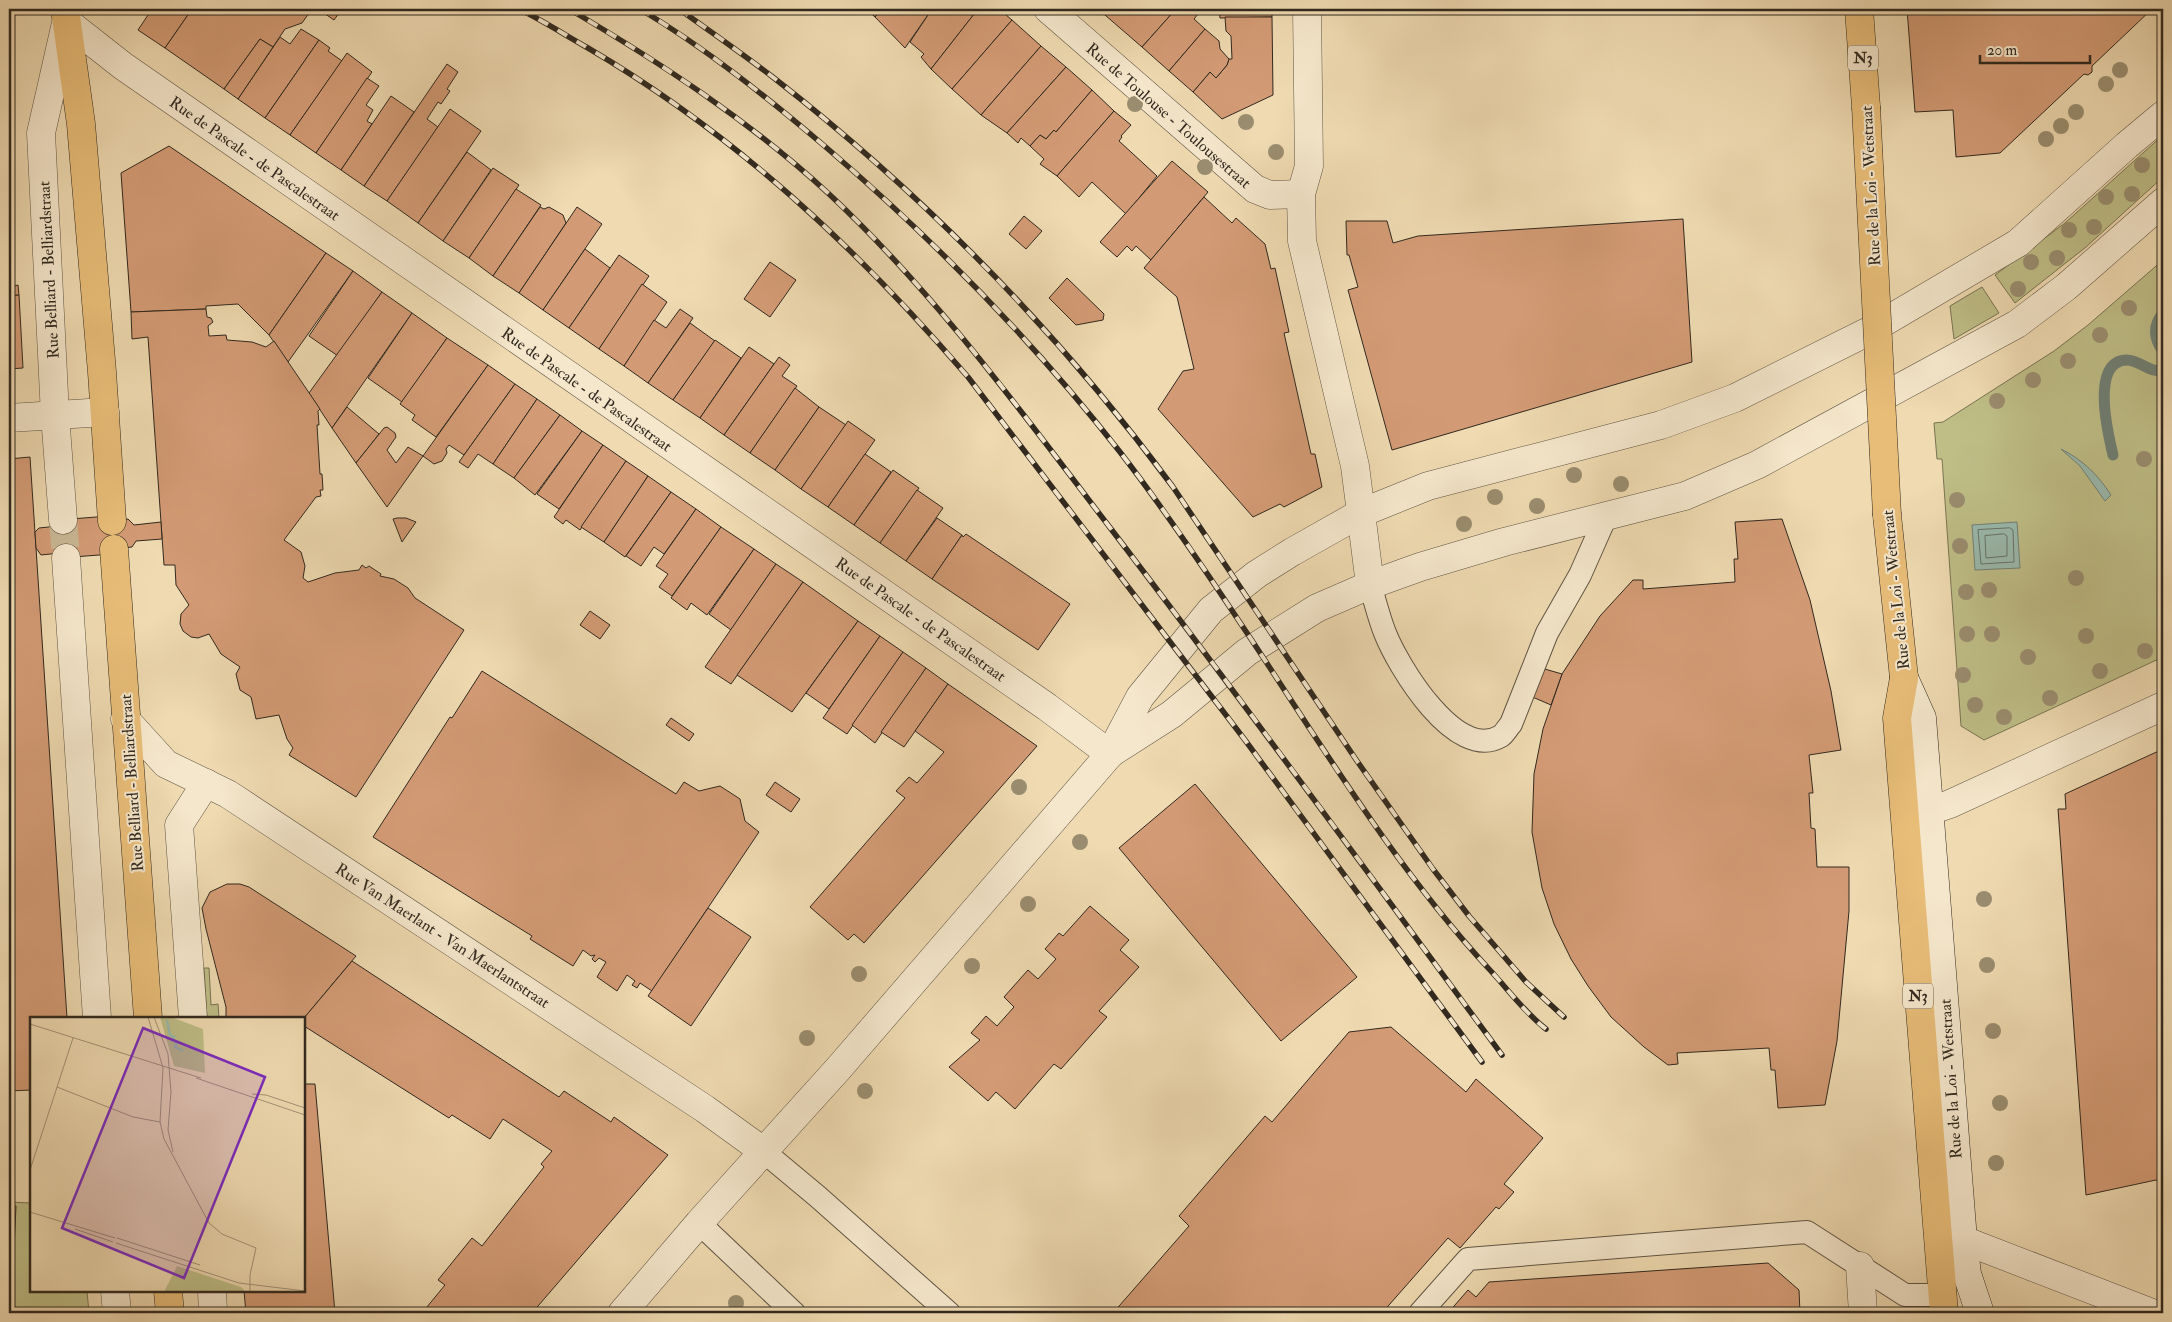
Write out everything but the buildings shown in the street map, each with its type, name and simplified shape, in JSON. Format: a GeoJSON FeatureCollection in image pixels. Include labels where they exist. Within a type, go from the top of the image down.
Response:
{"type":"FeatureCollection","features":[{"type":"Feature","properties":{"kind":"main road","name":"Rue de la Loi - Wetstraat"},"geometry":{"type":"LineString","coordinates":[[1859,9],[1866,106],[1887,515],[1904,678]]}},
{"type":"Feature","properties":{"kind":"main road"},"geometry":{"type":"LineString","coordinates":[[66,15],[81,124],[105,412],[112,521]]}},
{"type":"Feature","properties":{"kind":"main road","name":"Rue Belliard - Belliardstraat"},"geometry":{"type":"LineString","coordinates":[[114,548],[148,1017]]}},
{"type":"Feature","properties":{"kind":"main road","name":"N3"},"geometry":{"type":"LineString","coordinates":[[1904,678],[1897,718],[1943,1304]]}},
{"type":"Feature","properties":{"kind":"main road"},"geometry":{"type":"LineString","coordinates":[[168,1292],[170,1313]]}},
{"type":"Feature","properties":{"kind":"street","name":"Rue de Toulouse - Toulousestraat"},"geometry":{"type":"LineString","coordinates":[[1048,9],[1255,189],[1270,195],[1302,194]]}},
{"type":"Feature","properties":{"kind":"street"},"geometry":{"type":"LineString","coordinates":[[1307,9],[1309,166],[1302,194],[1302,241],[1355,466],[1370,585]]}},
{"type":"Feature","properties":{"kind":"street","name":"Rue Belliard - Belliardstraat"},"geometry":{"type":"LineString","coordinates":[[63,520],[55,416],[41,132],[66,15]]}},
{"type":"Feature","properties":{"kind":"street","name":"Rue de Pascale - de Pascalestraat"},"geometry":{"type":"LineString","coordinates":[[66,15],[123,66],[1047,706],[1110,754]]}},
{"type":"Feature","properties":{"kind":"street"},"geometry":{"type":"LineString","coordinates":[[622,1313],[699,1223],[838,1069],[1110,754],[1140,697],[1211,610],[1257,574],[1361,513],[1428,486],[1662,425],[1735,398],[1869,331],[2018,243],[2163,115]]}},
{"type":"Feature","properties":{"kind":"street"},"geometry":{"type":"LineString","coordinates":[[1110,754],[1172,714],[1247,652],[1318,608],[1370,585],[1420,567],[1607,514],[1685,496],[1757,465],[1970,352],[2018,324],[2066,287],[2163,202]]}},
{"type":"Feature","properties":{"kind":"street"},"geometry":{"type":"LineString","coordinates":[[9,418],[105,412]]}},
{"type":"Feature","properties":{"kind":"street"},"geometry":{"type":"LineString","coordinates":[[66,558],[97,1017]]}},
{"type":"Feature","properties":{"kind":"street","name":"Rue de la Loi - Wetstraat"},"geometry":{"type":"LineString","coordinates":[[1904,678],[1922,718],[1963,1240],[1967,1274],[1980,1313]]}},
{"type":"Feature","properties":{"kind":"street"},"geometry":{"type":"LineString","coordinates":[[1929,811],[1950,804],[2163,706]]}},
{"type":"Feature","properties":{"kind":"street","name":"Rue Van Maerlant - Van Maerlantstraat"},"geometry":{"type":"LineString","coordinates":[[126,719],[166,764],[228,794],[705,1109],[763,1152]]}},
{"type":"Feature","properties":{"kind":"street"},"geometry":{"type":"LineString","coordinates":[[193,1017],[179,825],[206,783]]}},
{"type":"Feature","properties":{"kind":"street"},"geometry":{"type":"LineString","coordinates":[[1963,1240],[2152,1313]]}},
{"type":"Feature","properties":{"kind":"street"},"geometry":{"type":"LineString","coordinates":[[1860,1266],[1863,1313]]}},
{"type":"Feature","properties":{"kind":"street"},"geometry":{"type":"LineString","coordinates":[[115,1292],[117,1313]]}},
{"type":"Feature","properties":{"kind":"street"},"geometry":{"type":"LineString","coordinates":[[212,1292],[213,1313]]}},
{"type":"Feature","properties":{"kind":"lane"},"geometry":{"type":"LineString","coordinates":[[1370,585],[1386,634],[1401,663],[1429,706],[1452,729],[1473,739],[1488,739],[1502,736],[1511,724],[1546,633],[1580,575],[1607,514]]}},
{"type":"Feature","properties":{"kind":"lane"},"geometry":{"type":"LineString","coordinates":[[763,1152],[817,1196],[949,1313]]}},
{"type":"Feature","properties":{"kind":"lane"},"geometry":{"type":"LineString","coordinates":[[699,1223],[794,1313]]}},
{"type":"Feature","properties":{"kind":"lane"},"geometry":{"type":"LineString","coordinates":[[1420,1313],[1468,1259],[1807,1232],[1905,1295],[1943,1304]]}},
{"type":"Feature","properties":{"kind":"shaded area"},"geometry":{"type":"Polygon","coordinates":[[[2163,135],[2163,177],[2086,247],[2015,303],[1995,275],[2065,223],[2163,135]]]}},
{"type":"Feature","properties":{"kind":"shaded area"},"geometry":{"type":"Polygon","coordinates":[[[2163,260],[2163,657],[1984,740],[1961,726],[1942,459],[1937,459],[1934,423],[1943,422],[2054,351],[2088,325],[2163,260]]]}},
{"type":"Feature","properties":{"kind":"shaded area"},"geometry":{"type":"Polygon","coordinates":[[[1982,287],[1999,313],[1954,339],[1950,306],[1982,287]]]}},
{"type":"Feature","properties":{"kind":"shaded area"},"geometry":{"type":"Polygon","coordinates":[[[204,968],[209,968],[211,1005],[218,1004],[219,1017],[207,1017],[204,968]]]}},
{"type":"Feature","properties":{"kind":"shaded area"},"geometry":{"type":"Polygon","coordinates":[[[9,1202],[30,1203],[30,1292],[87,1292],[89,1313],[9,1313],[9,1202]]]}},
{"type":"Feature","properties":{"kind":"water"},"geometry":{"type":"Polygon","coordinates":[[[2061,449],[2083,463],[2101,481],[2111,495],[2105,501],[2080,466],[2061,449]]]}},
{"type":"Feature","properties":{"kind":"water"},"geometry":{"type":"Polygon","coordinates":[[[2017,522],[2020,568],[1975,570],[1972,525],[2017,522]]]}},
{"type":"Feature","properties":{"kind":"waterway"},"geometry":{"type":"LineString","coordinates":[[2163,313],[2156,327],[2157,341],[2163,351]]}},
{"type":"Feature","properties":{"kind":"waterway"},"geometry":{"type":"LineString","coordinates":[[2113,455],[2105,416],[2104,400],[2108,372],[2116,363],[2127,360],[2136,362],[2149,369],[2163,370]]}},
{"type":"Feature","properties":{"kind":"tunnel"},"geometry":{"type":"LineString","coordinates":[[63,520],[66,558]]}},
{"type":"Feature","properties":{"kind":"railway"},"geometry":{"type":"LineString","coordinates":[[519,9],[588,48],[642,82],[744,156],[838,239],[926,329],[968,377],[1245,740],[1482,1062]]}},
{"type":"Feature","properties":{"kind":"railway"},"geometry":{"type":"LineString","coordinates":[[569,9],[671,72],[768,142],[829,194],[905,271],[1009,396],[1108,525],[1502,1055]]}},
{"type":"Feature","properties":{"kind":"railway"},"geometry":{"type":"LineString","coordinates":[[640,9],[665,24],[737,75],[828,149],[944,256],[1053,371],[1136,472],[1166,514],[1357,800],[1420,887],[1516,1000],[1546,1029]]}},
{"type":"Feature","properties":{"kind":"railway"},"geometry":{"type":"LineString","coordinates":[[679,9],[774,78],[884,170],[936,218],[1037,321],[1130,430],[1173,487],[1357,761],[1433,869],[1469,916],[1526,982],[1564,1017]]}}]}
